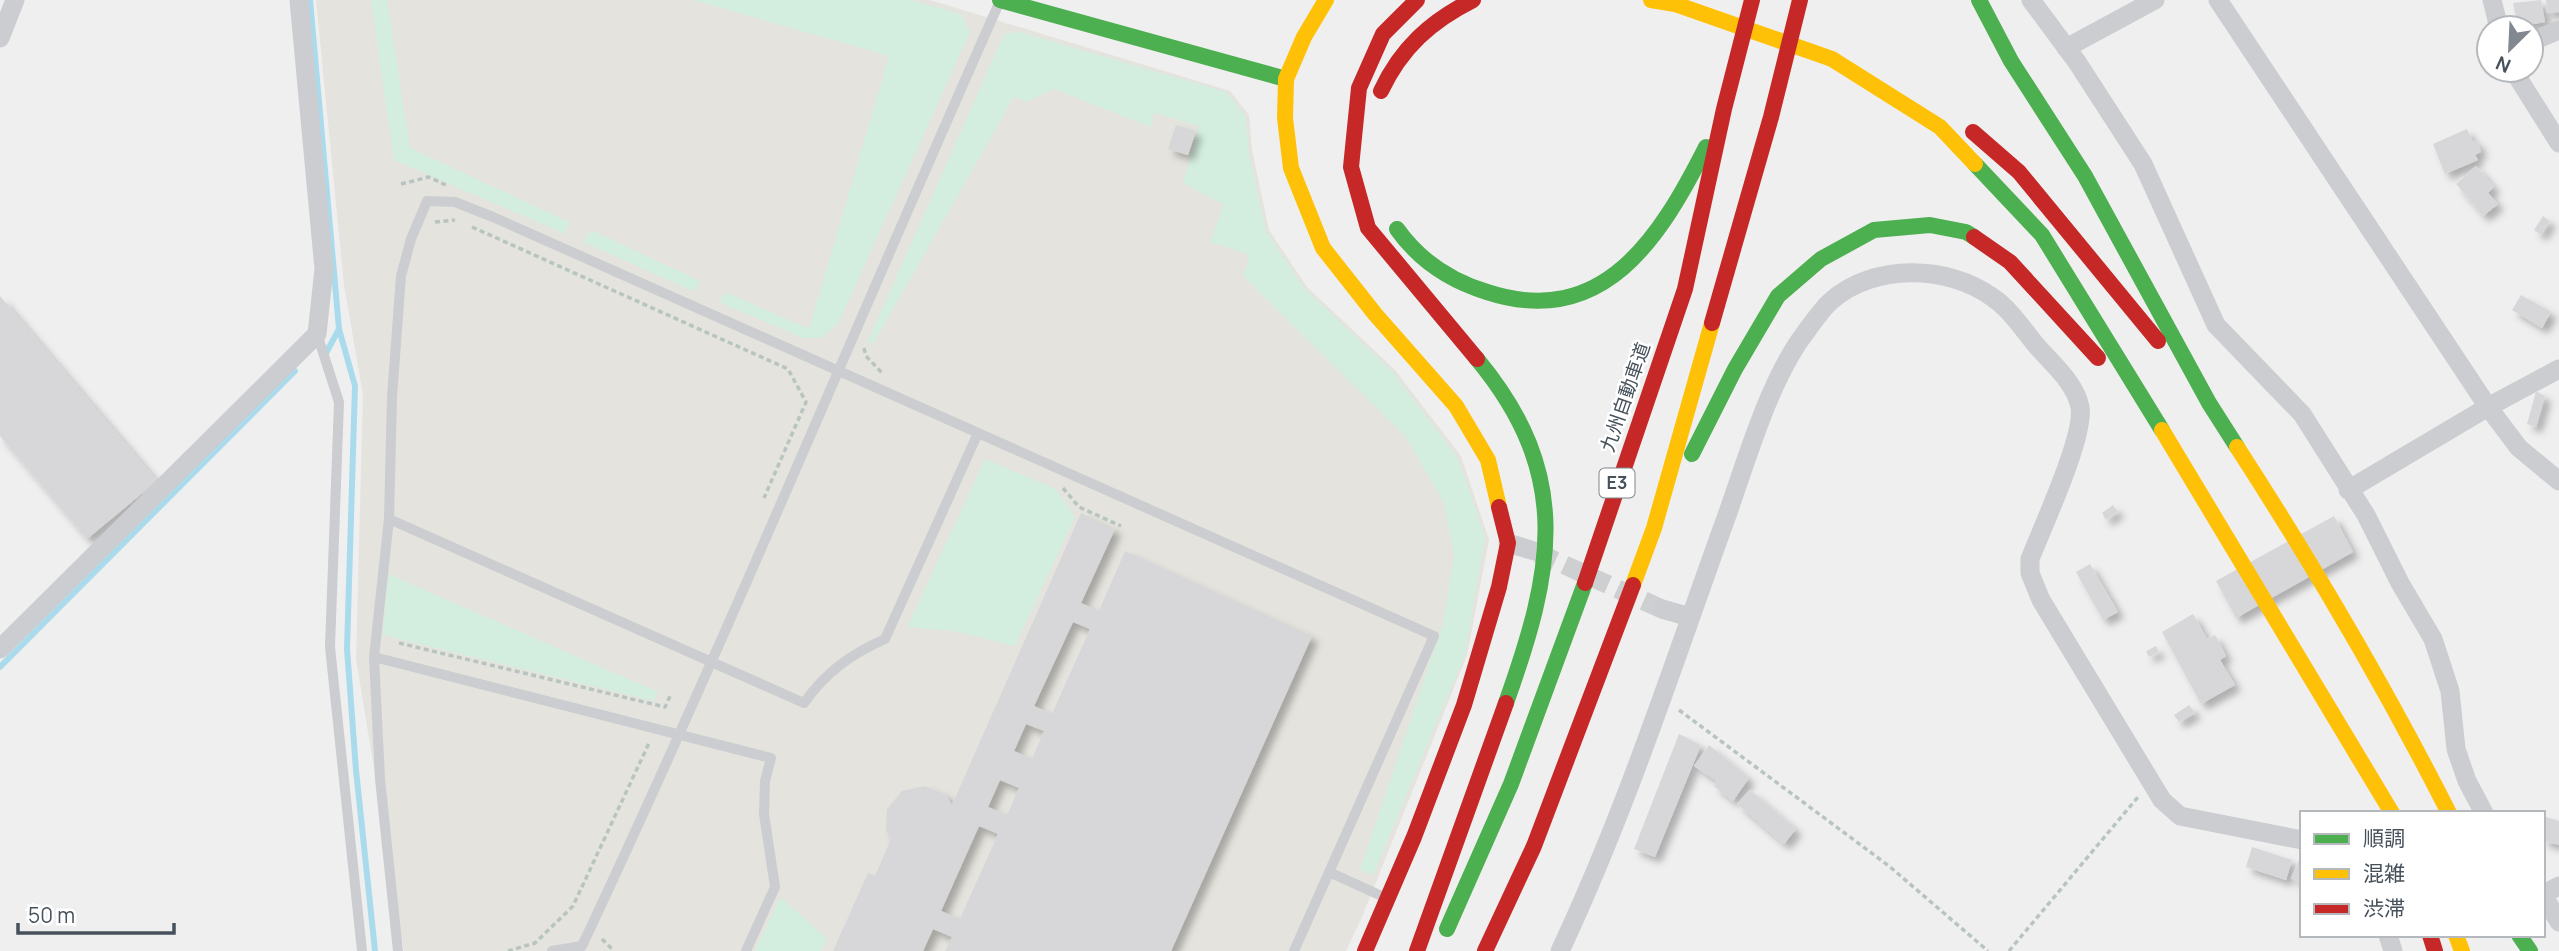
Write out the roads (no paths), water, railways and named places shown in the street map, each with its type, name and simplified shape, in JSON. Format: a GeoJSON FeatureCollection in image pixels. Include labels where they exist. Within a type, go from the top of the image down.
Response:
{"type":"FeatureCollection","features":[{"type":"Feature","properties":{"kind":"main road"},"geometry":{"type":"LineString","coordinates":[[1000,0],[1286,79]]}},
{"type":"Feature","properties":{"kind":"main road"},"geometry":{"type":"LineString","coordinates":[[1326,0],[1304,37],[1286,79],[1285,118],[1291,168],[1323,248],[1375,314],[1456,406],[1488,460],[1508,543],[1499,587],[1464,705],[1365,951]]}},
{"type":"Feature","properties":{"kind":"main road"},"geometry":{"type":"LineString","coordinates":[[1416,0],[1383,34],[1359,88],[1351,167],[1368,228],[1498,384],[1529,440],[1544,484],[1547,552],[1526,647],[1417,951]]}},
{"type":"Feature","properties":{"kind":"main road"},"geometry":{"type":"LineString","coordinates":[[1378,105],[1399,54],[1424,30],[1473,0]]}},
{"type":"Feature","properties":{"kind":"main road"},"geometry":{"type":"LineString","coordinates":[[1651,0],[1690,10],[1832,59],[1940,127],[2042,234],[2259,585],[2391,811]]}},
{"type":"Feature","properties":{"kind":"main road","name":"E3"},"geometry":{"type":"LineString","coordinates":[[1485,951],[1534,846],[1654,528],[1771,117],[1800,0]]}},
{"type":"Feature","properties":{"kind":"main road"},"geometry":{"type":"LineString","coordinates":[[1979,0],[2011,61],[2085,176],[2210,403],[2310,560],[2407,730],[2448,811]]}},
{"type":"Feature","properties":{"kind":"main road"},"geometry":{"type":"LineString","coordinates":[[1745,2],[1770,17],[1816,33]]}},
{"type":"Feature","properties":{"kind":"main road","name":"九州自動車道"},"geometry":{"type":"LineString","coordinates":[[1442,939],[1516,771],[1685,289],[1745,2]]}},
{"type":"Feature","properties":{"kind":"main road"},"geometry":{"type":"LineString","coordinates":[[1386,209],[1399,232],[1418,255],[1447,277],[1498,297],[1530,302],[1571,299],[1623,269],[1649,243],[1702,156],[1724,109]]}},
{"type":"Feature","properties":{"kind":"main road"},"geometry":{"type":"LineString","coordinates":[[1960,120],[2019,172],[2210,403]]}},
{"type":"Feature","properties":{"kind":"main road"},"geometry":{"type":"LineString","coordinates":[[1654,528],[1735,369],[1778,296],[1821,259],[1874,230],[1930,225],[1966,232],[2010,262],[2062,316],[2164,435]]}},
{"type":"Feature","properties":{"kind":"main road"},"geometry":{"type":"LineString","coordinates":[[2407,730],[2433,811]]}},
{"type":"Feature","properties":{"kind":"main road"},"geometry":{"type":"LineString","coordinates":[[2360,757],[2381,811]]}},
{"type":"Feature","properties":{"kind":"street"},"geometry":{"type":"LineString","coordinates":[[0,38],[15,0]]}},
{"type":"Feature","properties":{"kind":"street"},"geometry":{"type":"LineString","coordinates":[[0,649],[317,334],[324,270],[299,0]]}},
{"type":"Feature","properties":{"kind":"street"},"geometry":{"type":"LineString","coordinates":[[2031,0],[2143,164],[2216,325],[2302,414],[2348,491],[2366,515],[2400,583],[2434,639],[2450,691],[2456,749],[2467,781],[2483,811]]}},
{"type":"Feature","properties":{"kind":"street"},"geometry":{"type":"LineString","coordinates":[[2066,48],[2154,0]]}},
{"type":"Feature","properties":{"kind":"street"},"geometry":{"type":"LineString","coordinates":[[2218,0],[2488,407],[2519,448],[2559,481]]}},
{"type":"Feature","properties":{"kind":"street"},"geometry":{"type":"LineString","coordinates":[[2522,84],[2559,144]]}},
{"type":"Feature","properties":{"kind":"street"},"geometry":{"type":"LineString","coordinates":[[1560,951],[1582,904],[1663,698],[1690,617],[1781,375],[1803,335],[1832,300],[1875,276],[1925,273],[1953,277],[1975,286],[2012,313],[2076,393],[2081,410],[2076,433],[2030,559],[2030,573],[2041,600],[2162,800],[2180,816],[2300,839]]}},
{"type":"Feature","properties":{"kind":"street"},"geometry":{"type":"LineString","coordinates":[[2348,491],[2488,407],[2559,369]]}},
{"type":"Feature","properties":{"kind":"street"},"geometry":{"type":"LineString","coordinates":[[1508,543],[1534,551]]}},
{"type":"Feature","properties":{"kind":"street"},"geometry":{"type":"LineString","coordinates":[[1662,608],[1690,617]]}},
{"type":"Feature","properties":{"kind":"street"},"geometry":{"type":"LineString","coordinates":[[2545,898],[2559,922]]}},
{"type":"Feature","properties":{"kind":"lane"},"geometry":{"type":"LineString","coordinates":[[582,946],[711,663],[836,369],[1000,0]]}},
{"type":"Feature","properties":{"kind":"lane"},"geometry":{"type":"LineString","coordinates":[[398,951],[380,779],[374,657],[389,519],[392,397],[401,276],[427,201],[455,202],[493,217],[1434,636],[1294,951]]}},
{"type":"Feature","properties":{"kind":"lane"},"geometry":{"type":"LineString","coordinates":[[317,334],[339,402],[330,647],[362,951]]}},
{"type":"Feature","properties":{"kind":"lane"},"geometry":{"type":"LineString","coordinates":[[389,519],[804,702],[842,662],[885,639],[978,433]]}},
{"type":"Feature","properties":{"kind":"lane"},"geometry":{"type":"LineString","coordinates":[[374,657],[771,758],[765,781],[764,814],[775,887],[746,951]]}},
{"type":"Feature","properties":{"kind":"lane"},"geometry":{"type":"LineString","coordinates":[[1329,872],[1387,899]]}},
{"type":"Feature","properties":{"kind":"lane"},"geometry":{"type":"LineString","coordinates":[[552,951],[582,946],[594,951]]}},
{"type":"Feature","properties":{"kind":"waterway"},"geometry":{"type":"LineString","coordinates":[[310,0],[339,329],[355,386],[347,649],[356,770],[375,951]]}},
{"type":"Feature","properties":{"kind":"waterway"},"geometry":{"type":"LineString","coordinates":[[326,353],[339,329]]}},
{"type":"Feature","properties":{"kind":"waterway"},"geometry":{"type":"LineString","coordinates":[[0,667],[295,371]]}},
{"type":"Feature","properties":{"kind":"tunnel"},"geometry":{"type":"LineString","coordinates":[[1538,553],[1662,609]]}}]}
